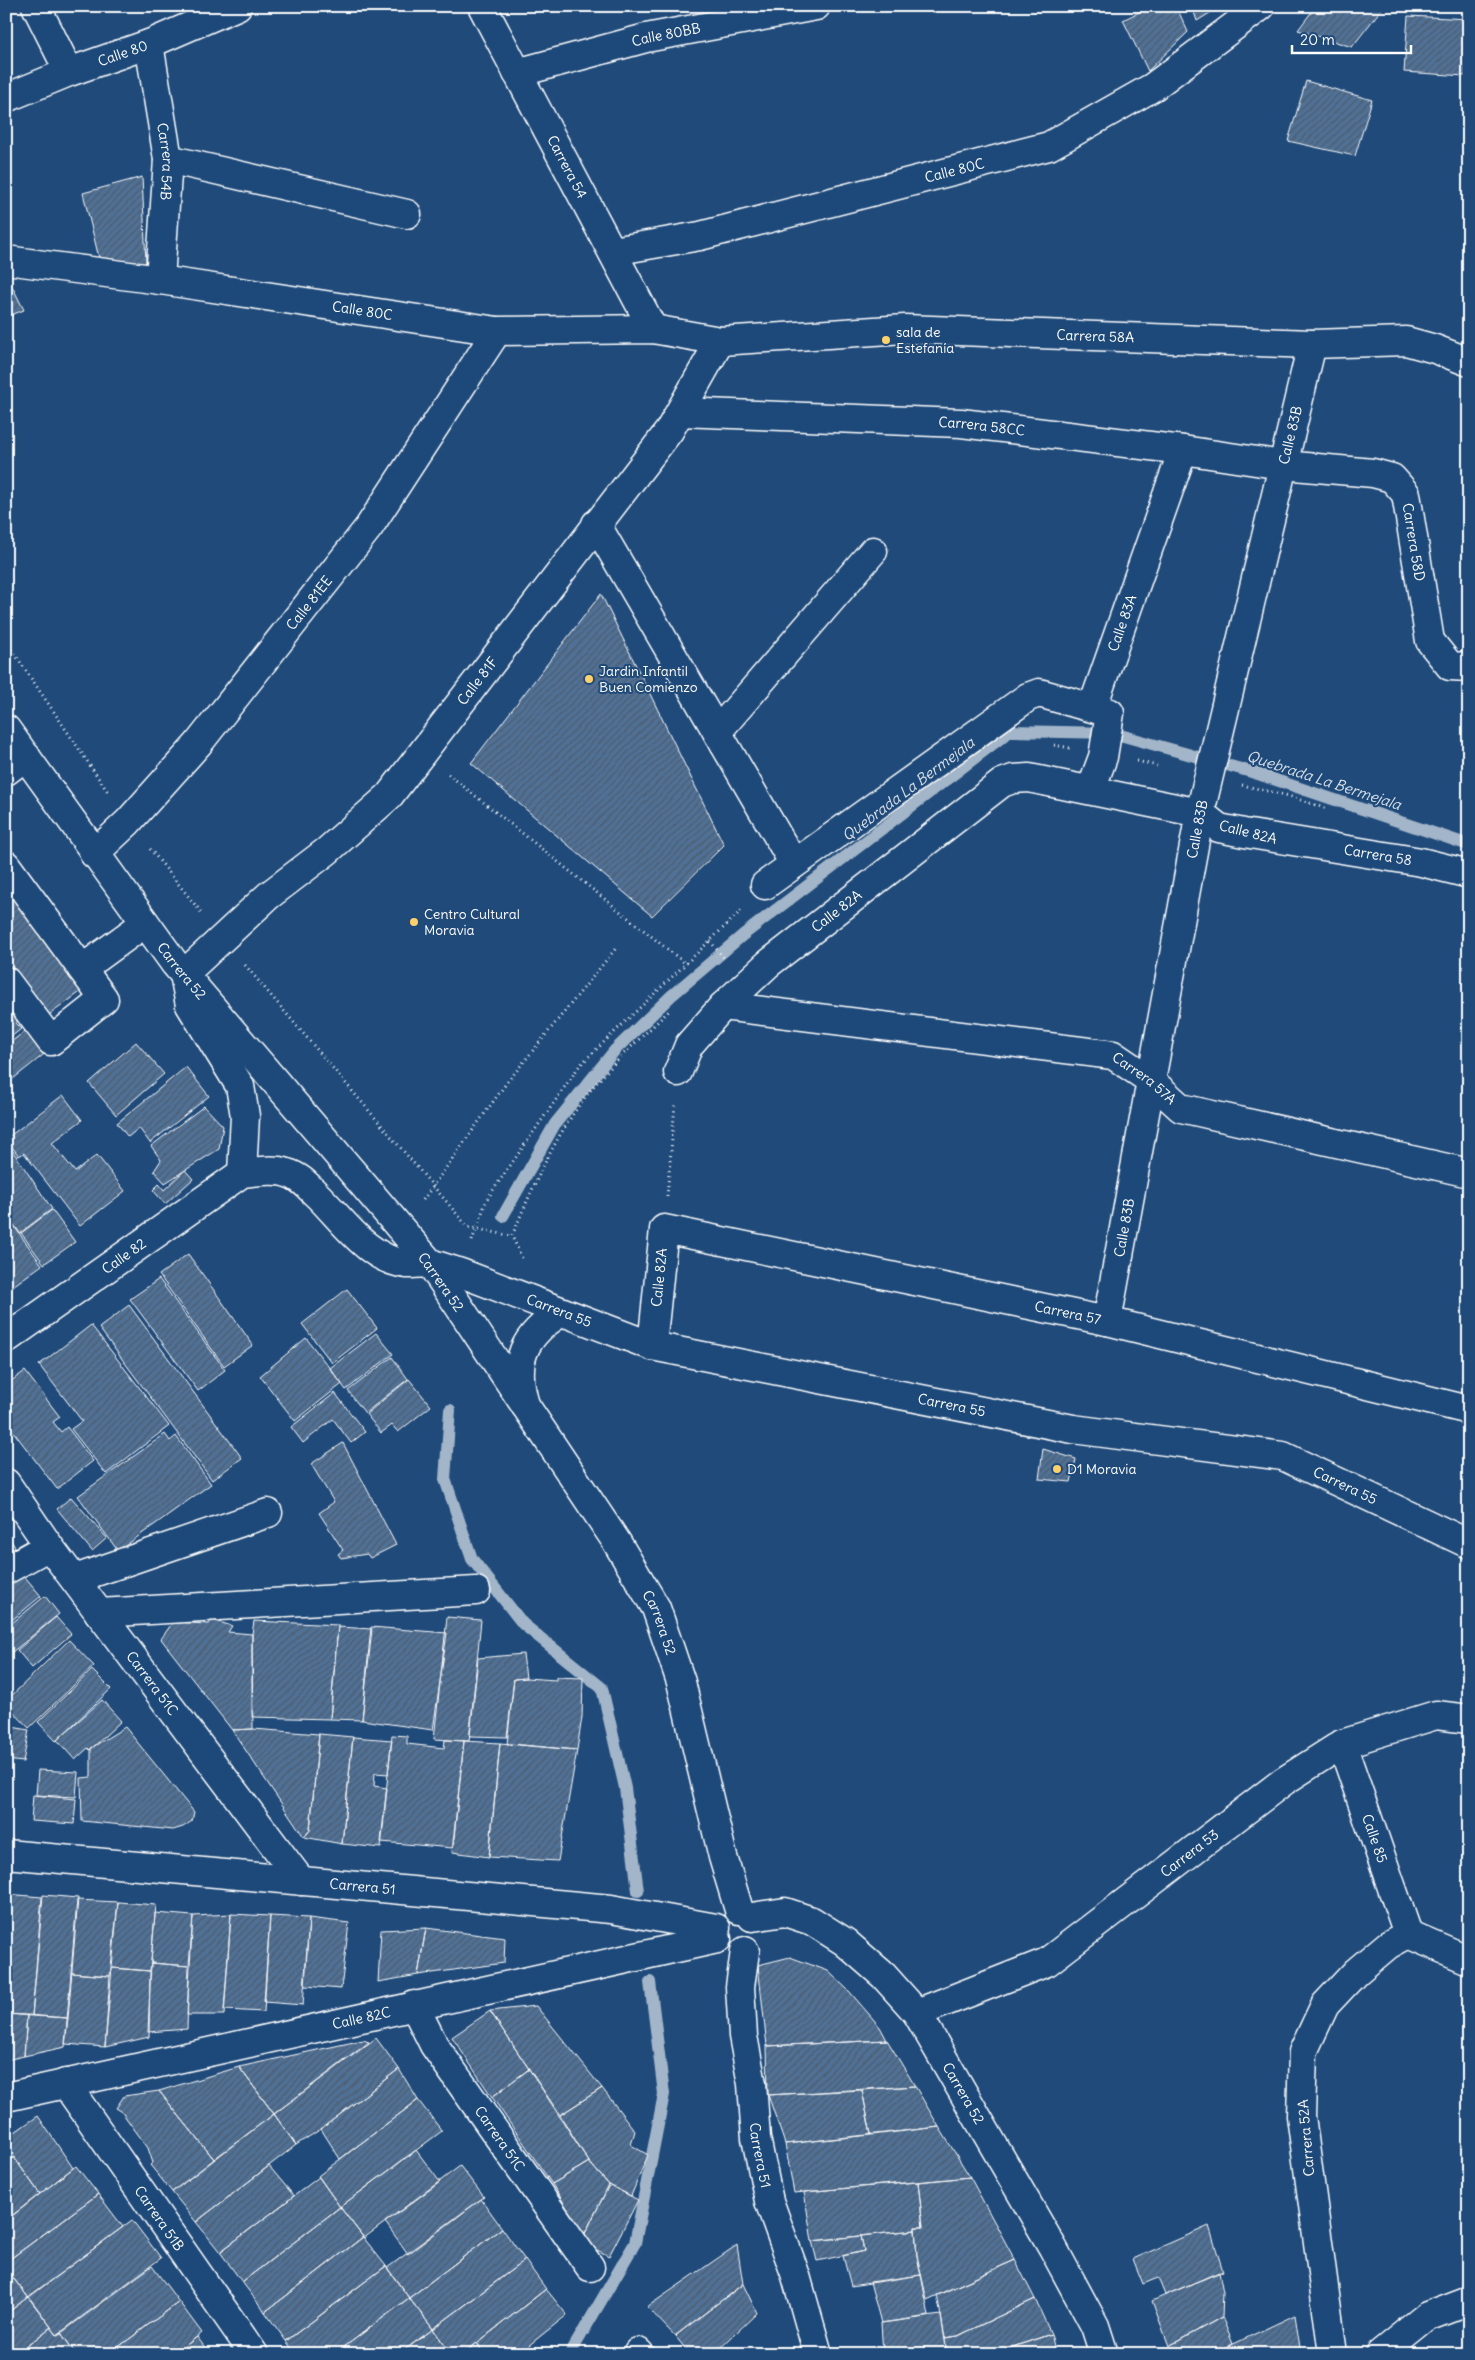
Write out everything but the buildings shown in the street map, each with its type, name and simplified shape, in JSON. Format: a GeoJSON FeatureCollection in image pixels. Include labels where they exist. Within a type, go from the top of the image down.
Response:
{"type":"FeatureCollection","features":[{"type":"Feature","properties":{"kind":"street"},"geometry":{"type":"LineString","coordinates":[[36,6],[69,72]]}},
{"type":"Feature","properties":{"kind":"street","name":"Calle 80"},"geometry":{"type":"LineString","coordinates":[[6,98],[69,72],[149,44],[237,6]]}},
{"type":"Feature","properties":{"kind":"street","name":"Carrera 54"},"geometry":{"type":"LineString","coordinates":[[482,6],[613,250],[653,329]]}},
{"type":"Feature","properties":{"kind":"street","name":"Calle 80BB"},"geometry":{"type":"LineString","coordinates":[[517,73],[646,38],[816,6]]}},
{"type":"Feature","properties":{"kind":"street","name":"Calle 80C"},"geometry":{"type":"LineString","coordinates":[[613,250],[709,234],[1049,146],[1154,87],[1261,6]]}},
{"type":"Feature","properties":{"kind":"street","name":"Carrera 54B"},"geometry":{"type":"LineString","coordinates":[[149,44],[168,159],[160,280]]}},
{"type":"Feature","properties":{"kind":"street"},"geometry":{"type":"LineString","coordinates":[[168,159],[407,214]]}},
{"type":"Feature","properties":{"kind":"street","name":"Calle 80C"},"geometry":{"type":"LineString","coordinates":[[6,260],[160,280],[497,331],[653,329],[720,341]]}},
{"type":"Feature","properties":{"kind":"street","name":"Carrera 58A"},"geometry":{"type":"LineString","coordinates":[[720,341],[905,329],[1312,344],[1406,341],[1435,348],[1469,362]]}},
{"type":"Feature","properties":{"kind":"street","name":"Calle 81EE"},"geometry":{"type":"LineString","coordinates":[[94,854],[128,822],[198,744],[369,527],[497,331]]}},
{"type":"Feature","properties":{"kind":"street","name":"Calle 81F"},"geometry":{"type":"LineString","coordinates":[[184,974],[268,896],[328,851],[389,796],[669,431],[720,341]]}},
{"type":"Feature","properties":{"kind":"street","name":"Calle 83B"},"geometry":{"type":"LineString","coordinates":[[1107,1320],[1200,812],[1312,344]]}},
{"type":"Feature","properties":{"kind":"street","name":"Carrera 58CC"},"geometry":{"type":"LineString","coordinates":[[680,412],[961,423],[1183,450],[1283,465]]}},
{"type":"Feature","properties":{"kind":"street","name":"Calle 83A"},"geometry":{"type":"LineString","coordinates":[[1091,789],[1103,753],[1102,710],[1183,450]]}},
{"type":"Feature","properties":{"kind":"street","name":"Carrera 58D"},"geometry":{"type":"LineString","coordinates":[[1283,465],[1373,472],[1392,478],[1406,494],[1430,641],[1450,666],[1469,667]]}},
{"type":"Feature","properties":{"kind":"street"},"geometry":{"type":"LineString","coordinates":[[596,524],[794,864]]}},
{"type":"Feature","properties":{"kind":"street"},"geometry":{"type":"LineString","coordinates":[[717,732],[873,551]]}},
{"type":"Feature","properties":{"kind":"street"},"geometry":{"type":"LineString","coordinates":[[765,885],[1028,697],[1039,694],[1102,710]]}},
{"type":"Feature","properties":{"kind":"street","name":"Carrera 52"},"geometry":{"type":"LineString","coordinates":[[6,729],[16,763],[94,854],[184,974],[430,1263],[616,1542],[656,1608],[682,1682],[723,1858],[745,1913],[784,1912],[812,1921],[845,1942],[877,1970],[917,2013],[1053,2248],[1095,2326],[1104,2354]]}},
{"type":"Feature","properties":{"kind":"street","name":"Calle 82A"},"geometry":{"type":"LineString","coordinates":[[678,1072],[689,1046],[723,1006],[768,964],[1002,784],[1013,779],[1029,778],[1200,812],[1219,828],[1286,842]]}},
{"type":"Feature","properties":{"kind":"street","name":"Carrera 58"},"geometry":{"type":"LineString","coordinates":[[1286,842],[1421,862],[1469,874]]}},
{"type":"Feature","properties":{"kind":"street"},"geometry":{"type":"LineString","coordinates":[[6,865],[104,999],[51,1040],[6,981]]}},
{"type":"Feature","properties":{"kind":"street"},"geometry":{"type":"LineString","coordinates":[[82,969],[145,923]]}},
{"type":"Feature","properties":{"kind":"street"},"geometry":{"type":"LineString","coordinates":[[184,974],[190,1005],[240,1086],[245,1116],[242,1174]]}},
{"type":"Feature","properties":{"kind":"street","name":"Carrera 57A"},"geometry":{"type":"LineString","coordinates":[[723,1006],[1113,1055],[1150,1080],[1181,1108],[1469,1173]]}},
{"type":"Feature","properties":{"kind":"street","name":"Calle 82"},"geometry":{"type":"LineString","coordinates":[[6,1339],[242,1174],[271,1171],[287,1173],[302,1180],[326,1202],[362,1242],[389,1259],[406,1264],[430,1263]]}},
{"type":"Feature","properties":{"kind":"street","name":"Calle 82A"},"geometry":{"type":"LineString","coordinates":[[652,1346],[664,1229]]}},
{"type":"Feature","properties":{"kind":"street","name":"Carrera 57"},"geometry":{"type":"LineString","coordinates":[[664,1229],[1107,1320],[1469,1410]]}},
{"type":"Feature","properties":{"kind":"street","name":"Carrera 55"},"geometry":{"type":"LineString","coordinates":[[430,1263],[652,1346],[1073,1429],[1282,1456],[1469,1544]]}},
{"type":"Feature","properties":{"kind":"street"},"geometry":{"type":"LineString","coordinates":[[524,1405],[518,1384],[520,1362],[528,1341],[543,1324],[562,1312]]}},
{"type":"Feature","properties":{"kind":"street","name":"Carrera 51C"},"geometry":{"type":"LineString","coordinates":[[6,1483],[49,1546],[301,1881]]}},
{"type":"Feature","properties":{"kind":"street"},"geometry":{"type":"LineString","coordinates":[[75,1580],[268,1513]]}},
{"type":"Feature","properties":{"kind":"street"},"geometry":{"type":"LineString","coordinates":[[6,1570],[49,1546]]}},
{"type":"Feature","properties":{"kind":"street"},"geometry":{"type":"LineString","coordinates":[[99,1612],[476,1590]]}},
{"type":"Feature","properties":{"kind":"street","name":"Carrera 53"},"geometry":{"type":"LineString","coordinates":[[917,2013],[1047,1962],[1284,1781],[1342,1744],[1436,1715],[1469,1718]]}},
{"type":"Feature","properties":{"kind":"street","name":"Calle 85"},"geometry":{"type":"LineString","coordinates":[[1342,1744],[1408,1934]]}},
{"type":"Feature","properties":{"kind":"street","name":"Carrera 51"},"geometry":{"type":"LineString","coordinates":[[6,1854],[611,1909],[716,1933]]}},
{"type":"Feature","properties":{"kind":"street"},"geometry":{"type":"LineString","coordinates":[[732,1911],[745,1913],[756,1922],[758,1936],[751,1948],[745,1951],[731,1952],[725,1949],[716,1933],[721,1917],[732,1911]]}},
{"type":"Feature","properties":{"kind":"street","name":"Calle 82C"},"geometry":{"type":"LineString","coordinates":[[6,2097],[414,2005],[716,1933]]}},
{"type":"Feature","properties":{"kind":"street"},"geometry":{"type":"LineString","coordinates":[[1408,1934],[1469,1960]]}},
{"type":"Feature","properties":{"kind":"street","name":"Carrera 52A"},"geometry":{"type":"LineString","coordinates":[[1333,2354],[1301,2116],[1303,2052],[1324,2005],[1356,1972],[1381,1951],[1408,1934]]}},
{"type":"Feature","properties":{"kind":"street","name":"Carrera 51"},"geometry":{"type":"LineString","coordinates":[[745,1951],[740,1988],[743,2036],[752,2084],[756,2138],[769,2200],[796,2276],[818,2354]]}},
{"type":"Feature","properties":{"kind":"street","name":"Carrera 51C"},"geometry":{"type":"LineString","coordinates":[[414,2005],[434,2044],[590,2267]]}},
{"type":"Feature","properties":{"kind":"street","name":"Carrera 51B"},"geometry":{"type":"LineString","coordinates":[[65,2083],[254,2354]]}},
{"type":"Feature","properties":{"kind":"street"},"geometry":{"type":"LineString","coordinates":[[1380,2354],[1427,2316],[1469,2300]]}},
{"type":"Feature","properties":{"kind":"path"},"geometry":{"type":"LineString","coordinates":[[1051,744],[1103,753],[1209,776],[1289,796],[1334,812]]}},
{"type":"Feature","properties":{"kind":"path"},"geometry":{"type":"LineString","coordinates":[[421,753],[686,964]]}},
{"type":"Feature","properties":{"kind":"path"},"geometry":{"type":"LineString","coordinates":[[461,1273],[487,1199],[580,1065],[741,912],[765,885]]}},
{"type":"Feature","properties":{"kind":"path"},"geometry":{"type":"LineString","coordinates":[[710,942],[726,960]]}},
{"type":"Feature","properties":{"kind":"path"},"geometry":{"type":"LineString","coordinates":[[400,1228],[434,1186],[505,1085],[617,947]]}},
{"type":"Feature","properties":{"kind":"path"},"geometry":{"type":"LineString","coordinates":[[468,1227],[512,1236],[557,1139],[584,1099],[616,1063],[675,1005]]}},
{"type":"Feature","properties":{"kind":"path","name":"Calle 82A"},"geometry":{"type":"LineString","coordinates":[[664,1229],[678,1072]]}},
{"type":"Feature","properties":{"kind":"waterway","name":"Quebrada La Bermejala"},"geometry":{"type":"LineString","coordinates":[[503,1216],[555,1124],[615,1050],[671,996],[743,935],[1010,731],[1113,733],[1255,773],[1469,845]]}},
{"type":"Feature","properties":{"kind":"waterway","name":"Quebrada La Bermejala"},"geometry":{"type":"LineString","coordinates":[[450,1410],[445,1479],[472,1559],[523,1624],[602,1688],[625,1788],[638,1891]]}},
{"type":"Feature","properties":{"kind":"waterway","name":"Quebrada La Bermejala"},"geometry":{"type":"LineString","coordinates":[[570,2354],[635,2243],[664,2094],[650,1982]]}},
{"type":"Feature","properties":{"kind":"place","name":"sala de Estefanía"},"geometry":{"type":"Point","coordinates":[886,340]}},
{"type":"Feature","properties":{"kind":"place","name":"Jardin Infantil Buen Comienzo"},"geometry":{"type":"Point","coordinates":[589,679]}},
{"type":"Feature","properties":{"kind":"place","name":"Centro Cultural Moravia"},"geometry":{"type":"Point","coordinates":[414,922]}},
{"type":"Feature","properties":{"kind":"place","name":"D1 Moravia"},"geometry":{"type":"Point","coordinates":[1057,1469]}}]}
